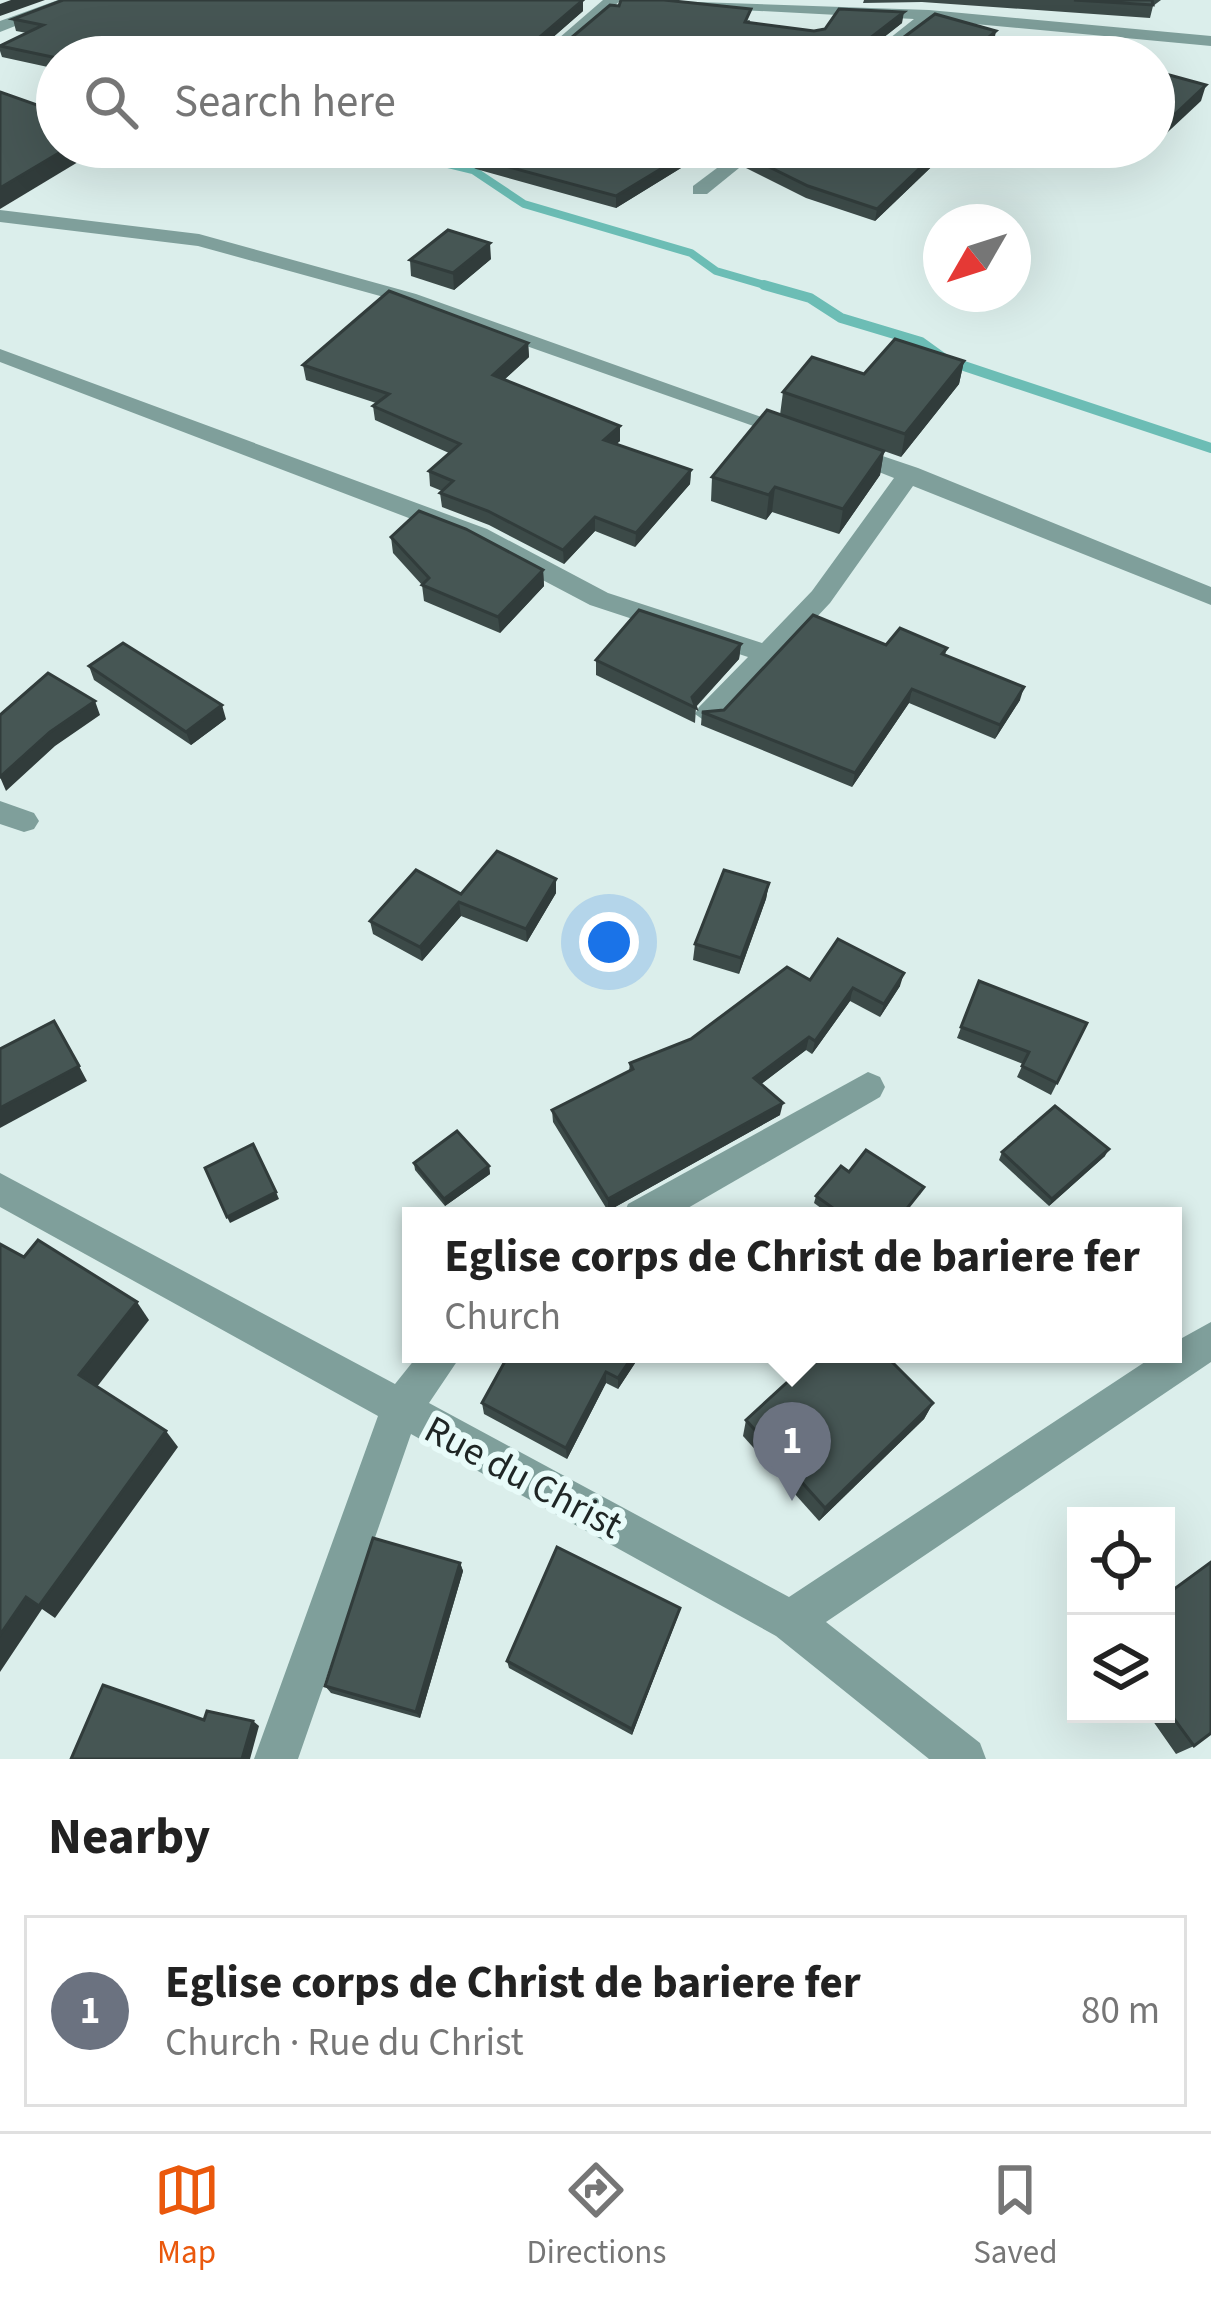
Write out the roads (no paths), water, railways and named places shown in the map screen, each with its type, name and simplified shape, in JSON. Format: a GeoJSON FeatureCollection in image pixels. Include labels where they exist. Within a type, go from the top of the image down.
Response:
{"type":"FeatureCollection","features":[{"type":"Feature","properties":{"kind":"street"},"geometry":{"type":"LineString","coordinates":[[0,27],[73,0]]}},
{"type":"Feature","properties":{"kind":"street"},"geometry":{"type":"LineString","coordinates":[[570,36],[613,0]]}},
{"type":"Feature","properties":{"kind":"street"},"geometry":{"type":"LineString","coordinates":[[646,0],[929,15],[1157,36]]}},
{"type":"Feature","properties":{"kind":"street"},"geometry":{"type":"LineString","coordinates":[[902,36],[929,15]]}},
{"type":"Feature","properties":{"kind":"street"},"geometry":{"type":"LineString","coordinates":[[1175,38],[1211,41]]}},
{"type":"Feature","properties":{"kind":"street"},"geometry":{"type":"LineString","coordinates":[[700,190],[729,168]]}},
{"type":"Feature","properties":{"kind":"street"},"geometry":{"type":"LineString","coordinates":[[0,216],[199,240],[409,298],[910,473],[1211,597]]}},
{"type":"Feature","properties":{"kind":"street"},"geometry":{"type":"LineString","coordinates":[[0,355],[478,535],[599,598],[764,653]]}},
{"type":"Feature","properties":{"kind":"street"},"geometry":{"type":"LineString","coordinates":[[709,714],[821,597],[910,473]]}},
{"type":"Feature","properties":{"kind":"street"},"geometry":{"type":"LineString","coordinates":[[657,1207],[868,1087]]}},
{"type":"Feature","properties":{"kind":"street","name":"Rue du Christ"},"geometry":{"type":"LineString","coordinates":[[0,1189],[791,1621],[964,1759]]}},
{"type":"Feature","properties":{"kind":"street"},"geometry":{"type":"LineString","coordinates":[[1182,1359],[1211,1340]]}},
{"type":"Feature","properties":{"kind":"street"},"geometry":{"type":"LineString","coordinates":[[276,1759],[400,1409],[436,1363]]}},
{"type":"Feature","properties":{"kind":"street"},"geometry":{"type":"LineString","coordinates":[[791,1621],[1177,1363]]}},
{"type":"Feature","properties":{"kind":"waterway"},"geometry":{"type":"LineString","coordinates":[[465,168],[524,204],[691,253],[716,271],[775,288]]}},
{"type":"Feature","properties":{"kind":"waterway"},"geometry":{"type":"LineString","coordinates":[[764,285],[810,298],[841,318],[921,342],[946,360],[1211,448]]}},
{"type":"Feature","properties":{"kind":"place","name":"Eglise corps de Christ de bariere fer"},"geometry":{"type":"Point","coordinates":[792,1501]}}]}
